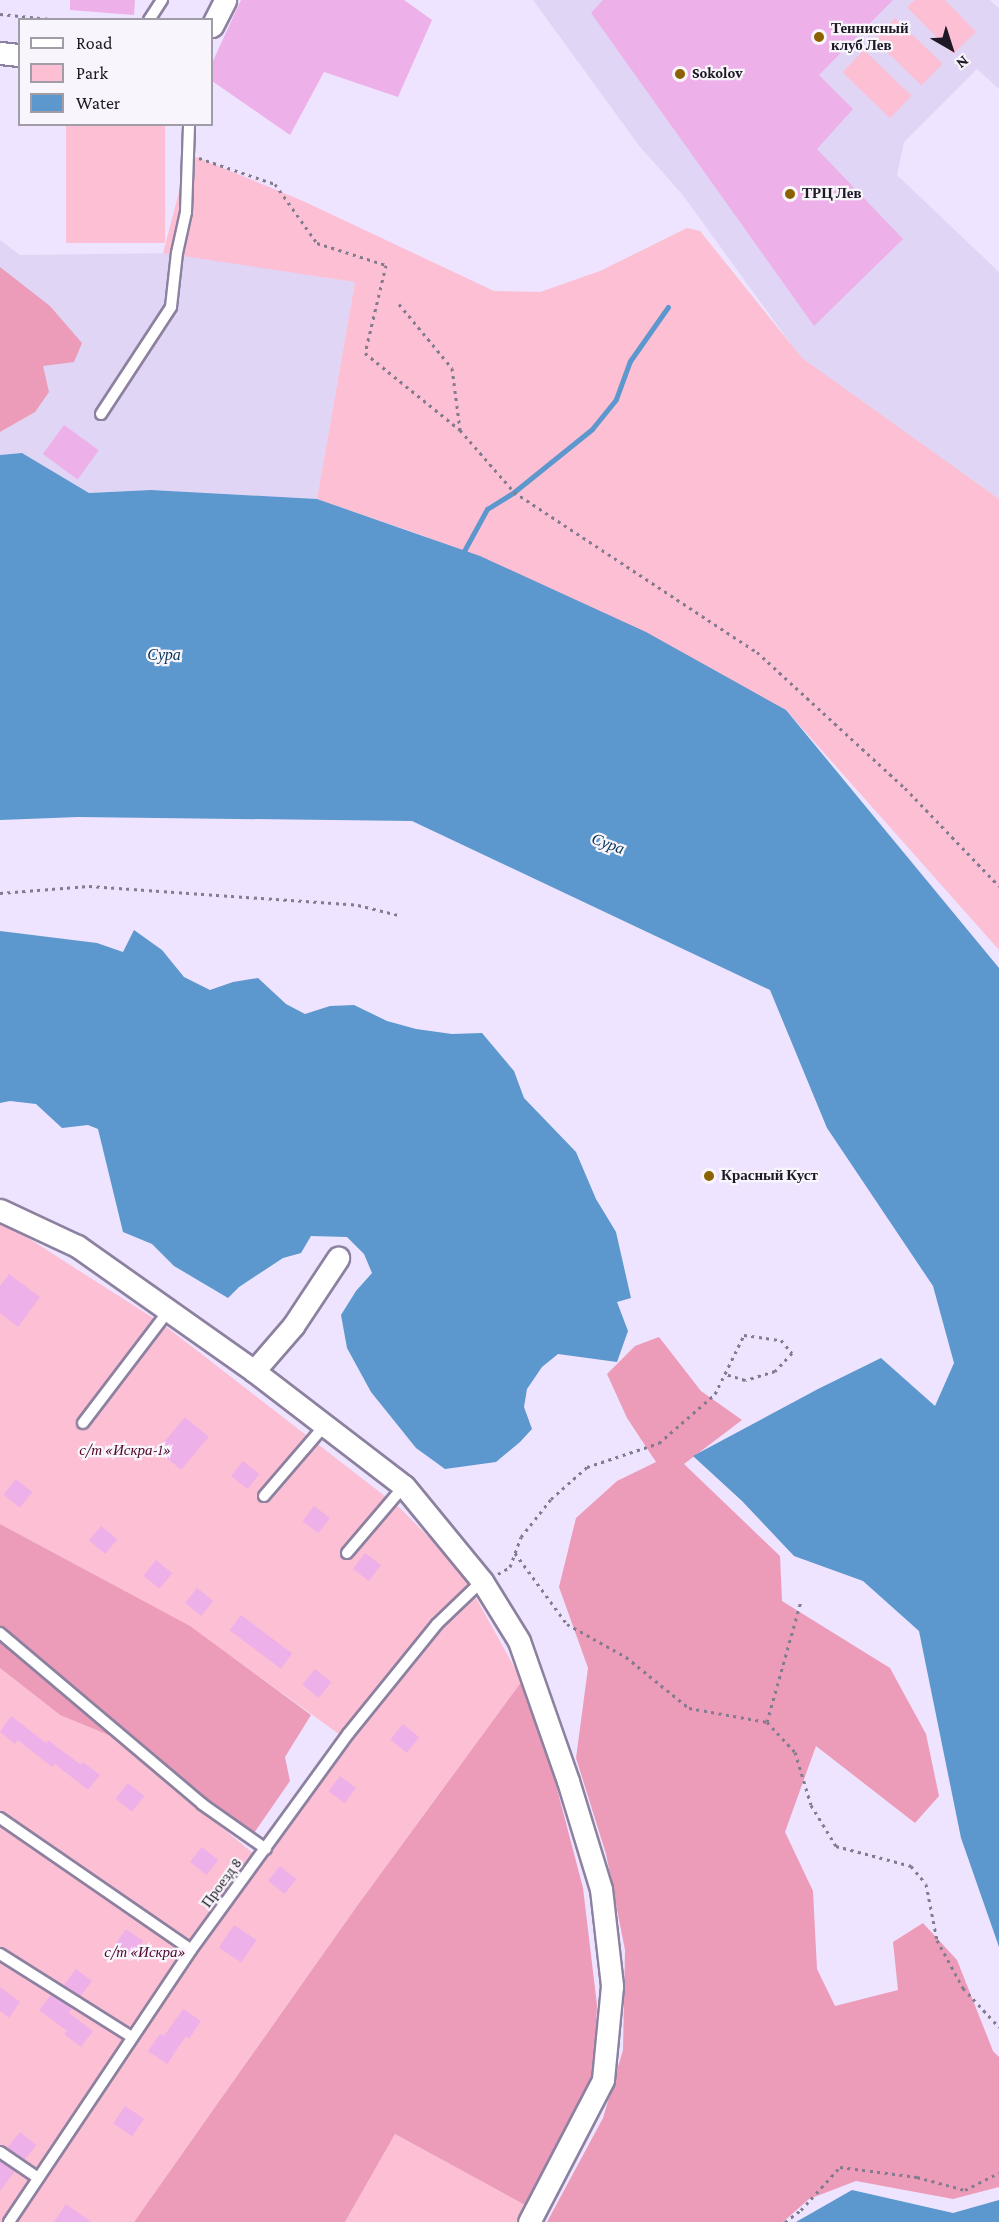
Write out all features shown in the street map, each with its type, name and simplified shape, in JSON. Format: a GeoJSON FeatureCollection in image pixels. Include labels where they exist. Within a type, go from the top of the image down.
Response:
{"type":"FeatureCollection","features":[{"type":"Feature","properties":{"kind":"street"},"geometry":{"type":"LineString","coordinates":[[213,24],[225,0]]}},
{"type":"Feature","properties":{"kind":"street"},"geometry":{"type":"LineString","coordinates":[[0,54],[18,55]]}},
{"type":"Feature","properties":{"kind":"street"},"geometry":{"type":"LineString","coordinates":[[0,1210],[77,1246],[254,1371],[404,1486],[482,1581],[519,1641],[568,1781],[601,1889],[612,1986],[603,2080],[529,2222]]}},
{"type":"Feature","properties":{"kind":"street"},"geometry":{"type":"LineString","coordinates":[[254,1371],[293,1326],[338,1258]]}},
{"type":"Feature","properties":{"kind":"lane"},"geometry":{"type":"LineString","coordinates":[[150,18],[162,0]]}},
{"type":"Feature","properties":{"kind":"lane"},"geometry":{"type":"LineString","coordinates":[[101,414],[171,307],[177,253],[186,212],[189,126]]}},
{"type":"Feature","properties":{"kind":"lane"},"geometry":{"type":"LineString","coordinates":[[84,1423],[169,1310]]}},
{"type":"Feature","properties":{"kind":"lane"},"geometry":{"type":"LineString","coordinates":[[264,1496],[325,1425]]}},
{"type":"Feature","properties":{"kind":"lane"},"geometry":{"type":"LineString","coordinates":[[348,1553],[404,1486]]}},
{"type":"Feature","properties":{"kind":"lane","name":"Проезд 8"},"geometry":{"type":"LineString","coordinates":[[9,2222],[192,1950],[348,1734],[437,1624],[482,1581]]}},
{"type":"Feature","properties":{"kind":"lane"},"geometry":{"type":"LineString","coordinates":[[0,1633],[202,1804],[266,1849]]}},
{"type":"Feature","properties":{"kind":"lane"},"geometry":{"type":"LineString","coordinates":[[0,1818],[192,1950]]}},
{"type":"Feature","properties":{"kind":"lane"},"geometry":{"type":"LineString","coordinates":[[0,1954],[132,2037]]}},
{"type":"Feature","properties":{"kind":"lane"},"geometry":{"type":"LineString","coordinates":[[0,2152],[38,2178]]}},
{"type":"Feature","properties":{"kind":"path"},"geometry":{"type":"LineString","coordinates":[[0,14],[40,18]]}},
{"type":"Feature","properties":{"kind":"path"},"geometry":{"type":"LineString","coordinates":[[189,154],[275,184],[317,243],[386,265],[365,353],[460,430],[514,492],[757,652],[905,788],[999,886]]}},
{"type":"Feature","properties":{"kind":"path"},"geometry":{"type":"LineString","coordinates":[[399,304],[452,368],[460,430]]}},
{"type":"Feature","properties":{"kind":"path"},"geometry":{"type":"LineString","coordinates":[[0,893],[89,886],[358,905],[398,915]]}},
{"type":"Feature","properties":{"kind":"path"},"geometry":{"type":"LineString","coordinates":[[482,1581],[510,1567],[521,1538],[551,1499],[587,1467],[659,1443],[715,1394],[744,1335],[781,1340],[792,1353],[775,1371],[745,1380],[725,1374]]}},
{"type":"Feature","properties":{"kind":"path"},"geometry":{"type":"LineString","coordinates":[[515,1552],[567,1624],[626,1657],[689,1708],[767,1722],[795,1752],[811,1805],[836,1846],[911,1866],[926,1884],[938,1940],[963,1988],[999,2027]]}},
{"type":"Feature","properties":{"kind":"path"},"geometry":{"type":"LineString","coordinates":[[767,1722],[801,1601]]}},
{"type":"Feature","properties":{"kind":"path"},"geometry":{"type":"LineString","coordinates":[[785,2222],[801,2210],[840,2167],[917,2177],[965,2190],[999,2173]]}},
{"type":"Feature","properties":{"kind":"shaded area"},"geometry":{"type":"Polygon","coordinates":[[[533,0],[990,0],[999,8],[999,89],[977,69],[904,142],[897,175],[999,272],[999,499],[801,358],[682,194],[640,147],[533,0]]]}},
{"type":"Feature","properties":{"kind":"shaded area"},"geometry":{"type":"Polygon","coordinates":[[[0,240],[20,255],[177,253],[355,282],[317,499],[151,490],[89,493],[22,453],[0,455],[0,240]]]}},
{"type":"Feature","properties":{"kind":"shaded area"},"geometry":{"type":"Polygon","coordinates":[[[0,267],[50,306],[82,343],[74,362],[43,366],[49,392],[35,412],[0,432],[0,267]]]}},
{"type":"Feature","properties":{"kind":"shaded area"},"geometry":{"type":"Polygon","coordinates":[[[659,1337],[701,1391],[742,1420],[684,1464],[780,1556],[782,1601],[890,1668],[926,1734],[939,1796],[915,1823],[816,1746],[785,1832],[813,1891],[817,1969],[835,2006],[898,1990],[893,1942],[923,1923],[957,1960],[993,2051],[999,2057],[999,2187],[953,2199],[856,2181],[809,2199],[783,2222],[547,2222],[603,2118],[623,2050],[625,1950],[606,1854],[576,1758],[588,1668],[559,1587],[576,1518],[617,1481],[656,1462],[627,1418],[607,1374],[635,1346],[659,1337]]]}},
{"type":"Feature","properties":{"kind":"shaded area"},"geometry":{"type":"Polygon","coordinates":[[[0,1524],[190,1626],[311,1715],[285,1757],[290,1781],[254,1833],[204,1798],[155,1754],[60,1715],[0,1668],[0,1524]]]}},
{"type":"Feature","properties":{"kind":"shaded area"},"geometry":{"type":"Polygon","coordinates":[[[522,1681],[555,1781],[583,1888],[597,2005],[594,2076],[525,2205],[395,2134],[345,2222],[134,2222],[357,1906],[522,1681]]]}},
{"type":"Feature","properties":{"kind":"green space"},"geometry":{"type":"Polygon","coordinates":[[[915,0],[945,0],[976,32],[953,54],[907,7],[915,0]]]}},
{"type":"Feature","properties":{"kind":"green space"},"geometry":{"type":"Polygon","coordinates":[[[895,18],[942,64],[922,85],[874,40],[895,18]]]}},
{"type":"Feature","properties":{"kind":"green space"},"geometry":{"type":"Polygon","coordinates":[[[864,50],[911,96],[890,118],[842,72],[864,50]]]}},
{"type":"Feature","properties":{"kind":"green space"},"geometry":{"type":"Polygon","coordinates":[[[66,126],[165,126],[165,243],[66,243],[66,126]]]}},
{"type":"Feature","properties":{"kind":"green space"},"geometry":{"type":"Polygon","coordinates":[[[189,154],[303,201],[494,291],[540,292],[600,271],[687,228],[700,231],[802,358],[999,499],[999,950],[786,710],[427,537],[317,499],[355,282],[163,253],[189,154]]]}},
{"type":"Feature","properties":{"kind":"green space"},"geometry":{"type":"Polygon","coordinates":[[[0,1220],[164,1325],[399,1507],[460,1569],[522,1681],[357,1906],[134,2222],[0,2222],[0,1668],[60,1715],[110,1735],[254,1854],[275,1847],[350,1742],[189,1626],[0,1524],[0,1220]]]}},
{"type":"Feature","properties":{"kind":"green space"},"geometry":{"type":"Polygon","coordinates":[[[395,2134],[525,2205],[516,2222],[345,2222],[395,2134]]]}},
{"type":"Feature","properties":{"kind":"water","name":"Сура"},"geometry":{"type":"Polygon","coordinates":[[[22,453],[89,493],[151,490],[317,499],[480,556],[646,632],[786,710],[999,968],[999,1947],[961,1838],[919,1631],[863,1581],[794,1556],[742,1501],[693,1456],[881,1358],[935,1406],[954,1363],[933,1286],[827,1128],[770,990],[412,821],[78,817],[0,820],[0,455],[22,453]]]}},
{"type":"Feature","properties":{"kind":"water"},"geometry":{"type":"Polygon","coordinates":[[[134,930],[162,950],[184,977],[210,990],[233,982],[258,978],[286,1004],[305,1014],[330,1006],[354,1005],[387,1021],[416,1029],[452,1034],[482,1033],[514,1071],[524,1098],[576,1152],[596,1199],[616,1232],[631,1298],[617,1302],[628,1331],[617,1362],[558,1354],[542,1367],[527,1389],[524,1407],[532,1429],[520,1442],[496,1462],[445,1469],[416,1448],[371,1392],[347,1348],[341,1315],[356,1291],[372,1273],[364,1254],[347,1237],[311,1236],[301,1253],[283,1258],[239,1287],[228,1298],[174,1266],[152,1244],[123,1232],[98,1129],[88,1125],[62,1128],[36,1104],[10,1101],[0,1103],[0,931],[97,943],[123,952],[134,930]]]}},
{"type":"Feature","properties":{"kind":"water"},"geometry":{"type":"Polygon","coordinates":[[[852,2190],[953,2213],[999,2200],[999,2222],[796,2222],[852,2190]]]}},
{"type":"Feature","properties":{"kind":"building"},"geometry":{"type":"Polygon","coordinates":[[[70,0],[135,0],[134,15],[70,10],[70,0]]]}},
{"type":"Feature","properties":{"kind":"building"},"geometry":{"type":"Polygon","coordinates":[[[241,0],[404,0],[432,20],[398,97],[324,72],[290,135],[213,82],[213,61],[241,0]]]}},
{"type":"Feature","properties":{"kind":"building","name":"ТРЦ Лев"},"geometry":{"type":"Polygon","coordinates":[[[603,0],[893,0],[819,75],[853,109],[817,149],[903,239],[814,326],[591,13],[603,0]]]}},
{"type":"Feature","properties":{"kind":"building"},"geometry":{"type":"Polygon","coordinates":[[[64,425],[99,450],[78,479],[43,454],[64,425]]]}},
{"type":"Feature","properties":{"kind":"building"},"geometry":{"type":"Polygon","coordinates":[[[9,1274],[40,1297],[18,1327],[0,1313],[0,1286],[9,1274]]]}},
{"type":"Feature","properties":{"kind":"building"},"geometry":{"type":"Polygon","coordinates":[[[185,1417],[209,1437],[181,1470],[157,1450],[185,1417]]]}},
{"type":"Feature","properties":{"kind":"building"},"geometry":{"type":"Polygon","coordinates":[[[243,1461],[259,1474],[247,1489],[231,1476],[243,1461]]]}},
{"type":"Feature","properties":{"kind":"building"},"geometry":{"type":"Polygon","coordinates":[[[16,1479],[32,1492],[20,1508],[3,1495],[16,1479]]]}},
{"type":"Feature","properties":{"kind":"building"},"geometry":{"type":"Polygon","coordinates":[[[314,1506],[330,1518],[319,1533],[303,1521],[314,1506]]]}},
{"type":"Feature","properties":{"kind":"building"},"geometry":{"type":"Polygon","coordinates":[[[101,1526],[117,1539],[105,1554],[89,1541],[101,1526]]]}},
{"type":"Feature","properties":{"kind":"building"},"geometry":{"type":"Polygon","coordinates":[[[365,1553],[381,1565],[369,1581],[353,1569],[365,1553]]]}},
{"type":"Feature","properties":{"kind":"building"},"geometry":{"type":"Polygon","coordinates":[[[156,1560],[172,1573],[160,1589],[143,1576],[156,1560]]]}},
{"type":"Feature","properties":{"kind":"building"},"geometry":{"type":"Polygon","coordinates":[[[197,1588],[213,1601],[201,1616],[185,1603],[197,1588]]]}},
{"type":"Feature","properties":{"kind":"building"},"geometry":{"type":"Polygon","coordinates":[[[241,1615],[292,1654],[281,1669],[230,1630],[241,1615]]]}},
{"type":"Feature","properties":{"kind":"building"},"geometry":{"type":"Polygon","coordinates":[[[315,1669],[331,1682],[319,1698],[302,1685],[315,1669]]]}},
{"type":"Feature","properties":{"kind":"building"},"geometry":{"type":"Polygon","coordinates":[[[11,1716],[46,1743],[48,1740],[81,1765],[83,1762],[100,1775],[88,1790],[55,1764],[52,1767],[18,1740],[15,1744],[0,1732],[11,1716]]]}},
{"type":"Feature","properties":{"kind":"building"},"geometry":{"type":"Polygon","coordinates":[[[403,1724],[419,1737],[407,1753],[390,1740],[403,1724]]]}},
{"type":"Feature","properties":{"kind":"building"},"geometry":{"type":"Polygon","coordinates":[[[340,1776],[356,1788],[345,1803],[329,1791],[340,1776]]]}},
{"type":"Feature","properties":{"kind":"building"},"geometry":{"type":"Polygon","coordinates":[[[128,1783],[144,1796],[132,1812],[115,1799],[128,1783]]]}},
{"type":"Feature","properties":{"kind":"building"},"geometry":{"type":"Polygon","coordinates":[[[202,1847],[218,1860],[206,1875],[190,1862],[202,1847]]]}},
{"type":"Feature","properties":{"kind":"building"},"geometry":{"type":"Polygon","coordinates":[[[280,1866],[296,1879],[284,1894],[268,1881],[280,1866]]]}},
{"type":"Feature","properties":{"kind":"building"},"geometry":{"type":"Polygon","coordinates":[[[234,1925],[256,1940],[241,1962],[219,1947],[234,1925]]]}},
{"type":"Feature","properties":{"kind":"building"},"geometry":{"type":"Polygon","coordinates":[[[126,1929],[143,1941],[132,1957],[115,1945],[126,1929]]]}},
{"type":"Feature","properties":{"kind":"building"},"geometry":{"type":"Polygon","coordinates":[[[76,1969],[92,1981],[80,1997],[64,1985],[76,1969]]]}},
{"type":"Feature","properties":{"kind":"building"},"geometry":{"type":"Polygon","coordinates":[[[0,1987],[20,2002],[9,2018],[0,2011],[0,1987]]]}},
{"type":"Feature","properties":{"kind":"building"},"geometry":{"type":"Polygon","coordinates":[[[51,1995],[72,2008],[69,2013],[93,2031],[81,2047],[64,2034],[67,2031],[39,2010],[51,1995]]]}},
{"type":"Feature","properties":{"kind":"building"},"geometry":{"type":"Polygon","coordinates":[[[183,2009],[201,2021],[189,2039],[186,2036],[167,2064],[148,2051],[160,2034],[164,2036],[183,2009]]]}},
{"type":"Feature","properties":{"kind":"building"},"geometry":{"type":"Polygon","coordinates":[[[125,2106],[144,2119],[132,2136],[113,2123],[125,2106]]]}},
{"type":"Feature","properties":{"kind":"building"},"geometry":{"type":"Polygon","coordinates":[[[20,2132],[36,2145],[24,2161],[7,2148],[20,2132]]]}},
{"type":"Feature","properties":{"kind":"building"},"geometry":{"type":"Polygon","coordinates":[[[0,2161],[15,2171],[0,2191],[0,2161]]]}},
{"type":"Feature","properties":{"kind":"building"},"geometry":{"type":"Polygon","coordinates":[[[66,2204],[91,2222],[54,2222],[66,2204]]]}},
{"type":"Feature","properties":{"kind":"waterway"},"geometry":{"type":"LineString","coordinates":[[464,551],[487,509],[514,492],[592,429],[616,399],[630,361],[668,307]]}},
{"type":"Feature","properties":{"kind":"place","name":"Теннисный клуб Лев"},"geometry":{"type":"Point","coordinates":[819,37]}},
{"type":"Feature","properties":{"kind":"place","name":"Sokolov"},"geometry":{"type":"Point","coordinates":[680,74]}},
{"type":"Feature","properties":{"kind":"place","name":"ТРЦ Лев"},"geometry":{"type":"Point","coordinates":[790,194]}},
{"type":"Feature","properties":{"kind":"place","name":"Красный Куст"},"geometry":{"type":"Point","coordinates":[709,1176]}},
{"type":"Feature","properties":{"kind":"park label","name":"с/т «Искра-1»"},"geometry":{"type":"Point","coordinates":[125,1451]}},
{"type":"Feature","properties":{"kind":"park label","name":"с/т «Искра»"},"geometry":{"type":"Point","coordinates":[145,1953]}}]}
